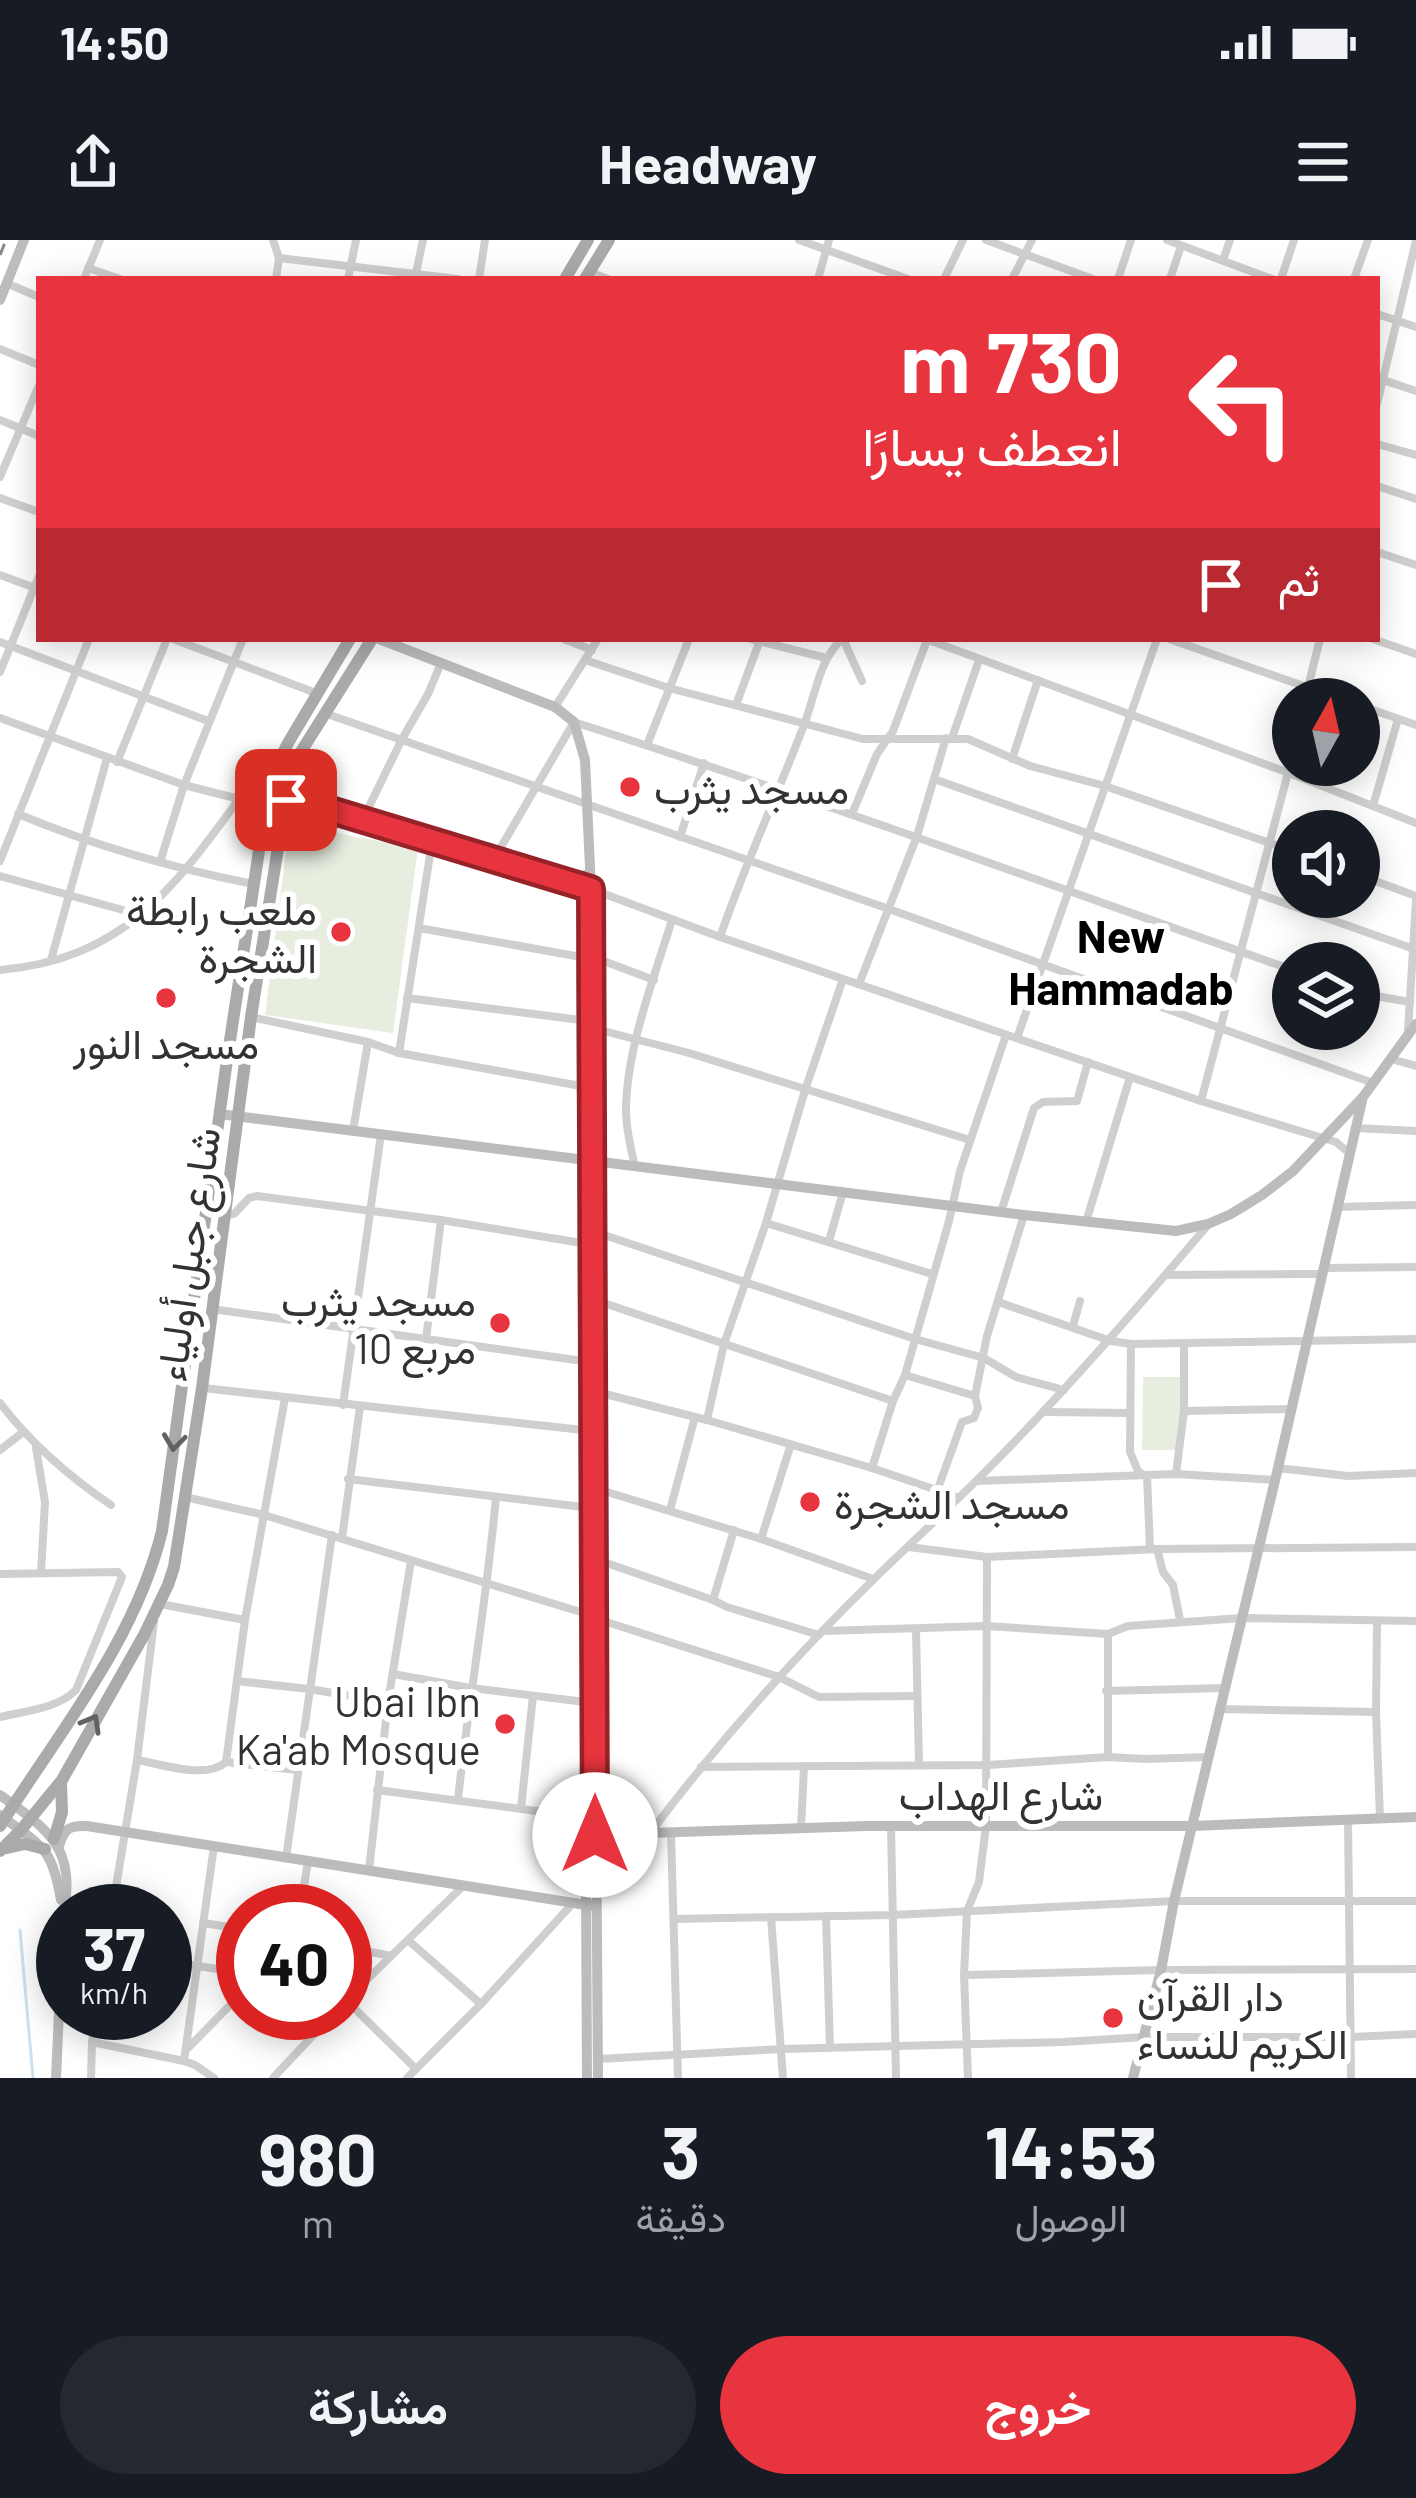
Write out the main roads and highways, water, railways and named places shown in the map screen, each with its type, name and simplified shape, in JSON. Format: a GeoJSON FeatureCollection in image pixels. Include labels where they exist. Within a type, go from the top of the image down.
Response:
{"type":"FeatureCollection","features":[{"type":"Feature","properties":{"kind":"main road"},"geometry":{"type":"LineString","coordinates":[[567,276],[588,240]]}},
{"type":"Feature","properties":{"kind":"main road"},"geometry":{"type":"LineString","coordinates":[[587,275],[609,240]]}},
{"type":"Feature","properties":{"kind":"main road","name":"شارع جبل أولياء"},"geometry":{"type":"LineString","coordinates":[[2,1820],[65,1729],[127,1623],[157,1553],[266,802],[275,768],[348,642]]}},
{"type":"Feature","properties":{"kind":"main road","name":"شارع جبل أولياء"},"geometry":{"type":"LineString","coordinates":[[0,1851],[62,1780],[144,1635],[174,1567],[250,1017],[292,766],[373,642]]}},
{"type":"Feature","properties":{"kind":"main road"},"geometry":{"type":"LineString","coordinates":[[0,1851],[25,1844],[52,1844],[62,1812],[62,1780]]}},
{"type":"Feature","properties":{"kind":"waterway"},"geometry":{"type":"LineString","coordinates":[[20,1930],[33,2078]]}},
{"type":"Feature","properties":{"kind":"railway"},"geometry":{"type":"LineString","coordinates":[[0,255],[6,240]]}},
{"type":"Feature","properties":{"kind":"place","name":"مسجد يثرب"},"geometry":{"type":"Point","coordinates":[630,787]}},
{"type":"Feature","properties":{"kind":"place","name":"ملعب رابطة الشجرة"},"geometry":{"type":"Point","coordinates":[341,932]}},
{"type":"Feature","properties":{"kind":"place","name":"مسجد النور"},"geometry":{"type":"Point","coordinates":[166,998]}},
{"type":"Feature","properties":{"kind":"place","name":"مسجد يثرب مربع 10"},"geometry":{"type":"Point","coordinates":[500,1323]}},
{"type":"Feature","properties":{"kind":"place","name":"مسجد الشجرة"},"geometry":{"type":"Point","coordinates":[810,1502]}},
{"type":"Feature","properties":{"kind":"place","name":"Ubai Ibn Ka'ab Mosque"},"geometry":{"type":"Point","coordinates":[505,1724]}},
{"type":"Feature","properties":{"kind":"place","name":"دار القرآن الكريم للنساء"},"geometry":{"type":"Point","coordinates":[1113,2018]}},
{"type":"Feature","properties":{"kind":"district","name":"New Hammadab"},"geometry":{"type":"Point","coordinates":[1121,961]}}]}
